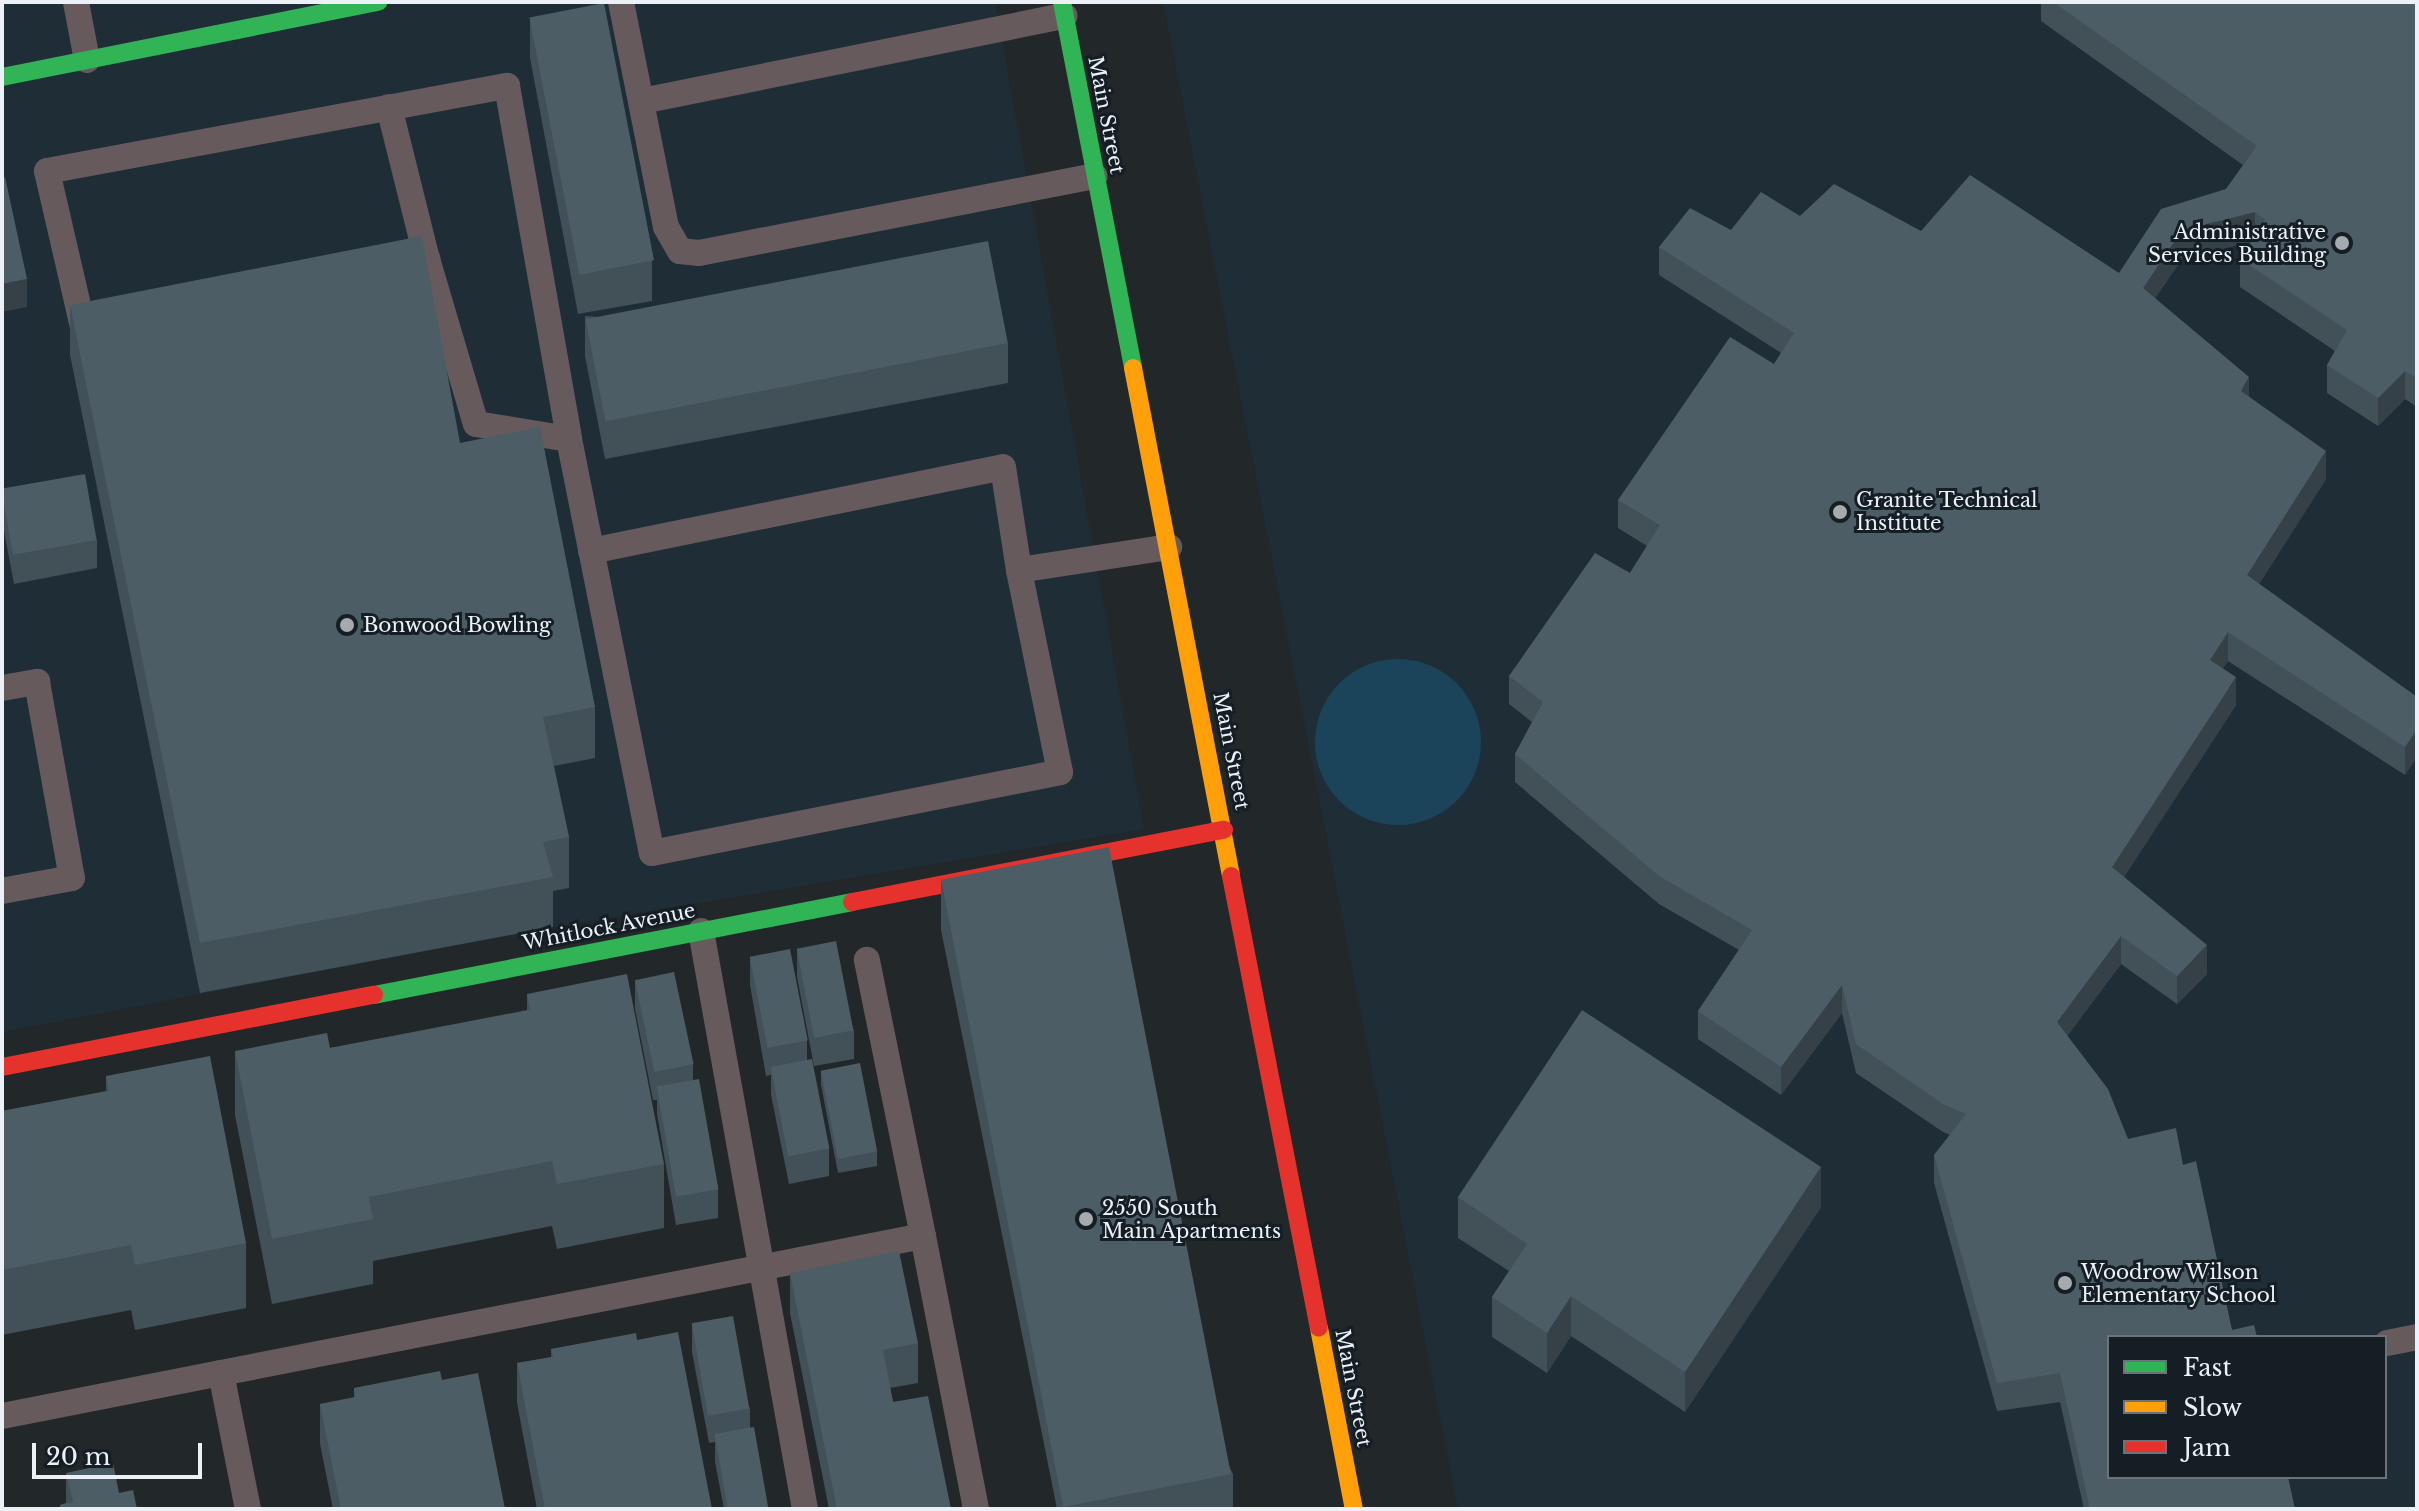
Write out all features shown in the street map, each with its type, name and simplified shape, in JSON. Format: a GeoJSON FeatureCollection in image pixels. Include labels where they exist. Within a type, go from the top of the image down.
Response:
{"type":"FeatureCollection","features":[{"type":"Feature","properties":{"kind":"street"},"geometry":{"type":"LineString","coordinates":[[2,77],[379,2]]}},
{"type":"Feature","properties":{"kind":"street","name":"Main Street"},"geometry":{"type":"LineString","coordinates":[[1063,9],[1354,1509]]}},
{"type":"Feature","properties":{"kind":"street","name":"Whitlock Avenue"},"geometry":{"type":"LineString","coordinates":[[2,1067],[1224,830]]}},
{"type":"Feature","properties":{"kind":"lane"},"geometry":{"type":"LineString","coordinates":[[76,2],[87,60]]}},
{"type":"Feature","properties":{"kind":"lane"},"geometry":{"type":"LineString","coordinates":[[621,2],[666,227],[680,251],[699,253],[1095,176]]}},
{"type":"Feature","properties":{"kind":"lane"},"geometry":{"type":"LineString","coordinates":[[642,101],[1063,9]]}},
{"type":"Feature","properties":{"kind":"lane"},"geometry":{"type":"LineString","coordinates":[[114,321],[83,327],[47,171],[507,86],[569,439],[591,551],[652,853],[1060,772],[1019,570],[1003,467],[591,551]]}},
{"type":"Feature","properties":{"kind":"lane"},"geometry":{"type":"LineString","coordinates":[[389,107],[427,259],[476,424],[569,439]]}},
{"type":"Feature","properties":{"kind":"lane"},"geometry":{"type":"LineString","coordinates":[[365,271],[427,259]]}},
{"type":"Feature","properties":{"kind":"lane"},"geometry":{"type":"LineString","coordinates":[[1019,570],[1169,547]]}},
{"type":"Feature","properties":{"kind":"lane"},"geometry":{"type":"LineString","coordinates":[[2,688],[37,682],[72,878],[2,891]]}},
{"type":"Feature","properties":{"kind":"lane"},"geometry":{"type":"LineString","coordinates":[[701,931],[759,1267],[805,1509]]}},
{"type":"Feature","properties":{"kind":"lane"},"geometry":{"type":"LineString","coordinates":[[867,960],[976,1509]]}},
{"type":"Feature","properties":{"kind":"lane"},"geometry":{"type":"LineString","coordinates":[[2,1416],[923,1236]]}},
{"type":"Feature","properties":{"kind":"lane"},"geometry":{"type":"LineString","coordinates":[[2387,1343],[2417,1337]]}},
{"type":"Feature","properties":{"kind":"lane"},"geometry":{"type":"LineString","coordinates":[[221,1373],[248,1509]]}},
{"type":"Feature","properties":{"kind":"shaded area"},"geometry":{"type":"Polygon","coordinates":[[[2,2],[995,2],[1144,829],[553,927],[2,1032],[2,2]]]}},
{"type":"Feature","properties":{"kind":"shaded area","name":"Granite Technical Institute"},"geometry":{"type":"Polygon","coordinates":[[[1163,2],[2417,2],[2417,1509],[1458,1509],[1163,2]]]}},
{"type":"Feature","properties":{"kind":"shaded area"},"geometry":{"type":"Polygon","coordinates":[[[1398,659],[1430,666],[1456,684],[1474,710],[1481,742],[1474,774],[1456,800],[1430,818],[1398,825],[1366,818],[1340,800],[1322,774],[1315,742],[1322,710],[1340,684],[1366,666],[1398,659]]]}},
{"type":"Feature","properties":{"kind":"building"},"geometry":{"type":"Polygon","coordinates":[[[2053,2],[2417,2],[2417,378],[2405,371],[2378,398],[2327,365],[2347,330],[2240,259],[2265,220],[2255,212],[2182,230],[2143,288],[2249,377],[2241,391],[2326,451],[2247,575],[2417,697],[2417,729],[2405,747],[2228,632],[2210,660],[2236,677],[2112,867],[2207,945],[2177,976],[2121,936],[2057,1022],[2108,1089],[2128,1139],[2176,1128],[2183,1165],[2196,1161],[2232,1330],[2254,1325],[2256,1335],[2107,1335],[2107,1479],[2288,1479],[2295,1509],[2090,1509],[2060,1373],[1997,1383],[1934,1155],[1966,1114],[1943,1104],[1856,1044],[1842,985],[1781,1067],[1698,1011],[1752,930],[1659,876],[1515,754],[1543,702],[1509,676],[1595,553],[1630,573],[1660,525],[1618,500],[1730,337],[1774,364],[1794,333],[1659,247],[1690,208],[1731,230],[1761,192],[1800,216],[1834,184],[1921,231],[1970,175],[2119,273],[2161,209],[2226,189],[2257,146],[2053,2]]]}},
{"type":"Feature","properties":{"kind":"building"},"geometry":{"type":"Polygon","coordinates":[[[604,3],[654,260],[579,275],[529,18],[604,3]]]}},
{"type":"Feature","properties":{"kind":"building"},"geometry":{"type":"Polygon","coordinates":[[[5,177],[27,279],[2,284],[2,178],[5,177]]]}},
{"type":"Feature","properties":{"kind":"building","name":"Bonwood Bowling"},"geometry":{"type":"Polygon","coordinates":[[[422,236],[460,443],[540,427],[595,707],[543,717],[569,837],[543,842],[553,877],[200,943],[70,305],[422,236]]]}},
{"type":"Feature","properties":{"kind":"building"},"geometry":{"type":"Polygon","coordinates":[[[988,241],[1008,343],[605,421],[586,319],[988,241]]]}},
{"type":"Feature","properties":{"kind":"building"},"geometry":{"type":"Polygon","coordinates":[[[85,474],[97,540],[13,555],[2,489],[85,474]]]}},
{"type":"Feature","properties":{"kind":"building","name":"2550 South Main Apartments"},"geometry":{"type":"Polygon","coordinates":[[[1109,847],[1231,1474],[1063,1507],[941,880],[1109,847]]]}},
{"type":"Feature","properties":{"kind":"building"},"geometry":{"type":"Polygon","coordinates":[[[836,941],[853,1030],[814,1038],[797,949],[836,941]]]}},
{"type":"Feature","properties":{"kind":"building"},"geometry":{"type":"Polygon","coordinates":[[[790,949],[808,1040],[767,1048],[750,957],[790,949]]]}},
{"type":"Feature","properties":{"kind":"building"},"geometry":{"type":"Polygon","coordinates":[[[674,972],[694,1064],[654,1072],[635,980],[674,972]]]}},
{"type":"Feature","properties":{"kind":"building"},"geometry":{"type":"Polygon","coordinates":[[[627,974],[664,1164],[557,1184],[552,1161],[369,1197],[373,1219],[272,1239],[235,1051],[327,1033],[330,1048],[530,1010],[527,994],[627,974]]]}},
{"type":"Feature","properties":{"kind":"building"},"geometry":{"type":"Polygon","coordinates":[[[1582,1010],[1821,1167],[1685,1372],[1571,1296],[1547,1333],[1492,1297],[1527,1244],[1458,1197],[1582,1010]]]}},
{"type":"Feature","properties":{"kind":"building"},"geometry":{"type":"Polygon","coordinates":[[[210,1056],[246,1243],[135,1265],[131,1245],[2,1270],[2,1111],[109,1091],[106,1076],[210,1056]]]}},
{"type":"Feature","properties":{"kind":"building"},"geometry":{"type":"Polygon","coordinates":[[[812,1059],[829,1148],[788,1156],[771,1067],[812,1059]]]}},
{"type":"Feature","properties":{"kind":"building"},"geometry":{"type":"Polygon","coordinates":[[[860,1063],[877,1151],[838,1159],[821,1071],[860,1063]]]}},
{"type":"Feature","properties":{"kind":"building"},"geometry":{"type":"Polygon","coordinates":[[[699,1079],[718,1189],[676,1197],[657,1086],[699,1079]]]}},
{"type":"Feature","properties":{"kind":"building"},"geometry":{"type":"Polygon","coordinates":[[[899,1251],[918,1343],[883,1350],[893,1402],[928,1396],[951,1509],[837,1509],[790,1273],[899,1251]]]}},
{"type":"Feature","properties":{"kind":"building"},"geometry":{"type":"Polygon","coordinates":[[[733,1316],[749,1409],[708,1416],[692,1323],[733,1316]]]}},
{"type":"Feature","properties":{"kind":"building"},"geometry":{"type":"Polygon","coordinates":[[[678,1332],[712,1509],[545,1509],[517,1363],[553,1357],[551,1349],[636,1333],[637,1340],[678,1332]]]}},
{"type":"Feature","properties":{"kind":"building"},"geometry":{"type":"Polygon","coordinates":[[[440,1371],[442,1380],[478,1373],[505,1509],[341,1509],[320,1404],[355,1397],[354,1388],[440,1371]]]}},
{"type":"Feature","properties":{"kind":"building"},"geometry":{"type":"Polygon","coordinates":[[[754,1427],[768,1509],[728,1509],[715,1434],[754,1427]]]}},
{"type":"Feature","properties":{"kind":"building"},"geometry":{"type":"Polygon","coordinates":[[[113,1463],[119,1493],[133,1490],[137,1509],[61,1509],[60,1505],[73,1502],[66,1473],[113,1463]]]}},
{"type":"Feature","properties":{"kind":"traffic: fast"},"geometry":{"type":"LineString","coordinates":[[2,77],[379,2]]}},
{"type":"Feature","properties":{"kind":"traffic: fast"},"geometry":{"type":"LineString","coordinates":[[1062,2],[1133,368]]}},
{"type":"Feature","properties":{"kind":"traffic: fast"},"geometry":{"type":"LineString","coordinates":[[374,995],[852,902]]}},
{"type":"Feature","properties":{"kind":"traffic: slow"},"geometry":{"type":"LineString","coordinates":[[1133,368],[1231,876]]}},
{"type":"Feature","properties":{"kind":"traffic: slow"},"geometry":{"type":"LineString","coordinates":[[1319,1328],[1354,1509]]}},
{"type":"Feature","properties":{"kind":"traffic: jam"},"geometry":{"type":"LineString","coordinates":[[852,902],[1224,830]]}},
{"type":"Feature","properties":{"kind":"traffic: jam"},"geometry":{"type":"LineString","coordinates":[[1231,876],[1319,1328]]}},
{"type":"Feature","properties":{"kind":"traffic: jam"},"geometry":{"type":"LineString","coordinates":[[2,1067],[374,995]]}},
{"type":"Feature","properties":{"kind":"place","name":"Administrative Services Building"},"geometry":{"type":"Point","coordinates":[2342,243]}},
{"type":"Feature","properties":{"kind":"place","name":"Granite Technical Institute"},"geometry":{"type":"Point","coordinates":[1840,512]}},
{"type":"Feature","properties":{"kind":"place","name":"Bonwood Bowling"},"geometry":{"type":"Point","coordinates":[347,625]}},
{"type":"Feature","properties":{"kind":"place","name":"2550 South Main Apartments"},"geometry":{"type":"Point","coordinates":[1086,1219]}},
{"type":"Feature","properties":{"kind":"place","name":"Woodrow Wilson Elementary School"},"geometry":{"type":"Point","coordinates":[2065,1283]}}]}
